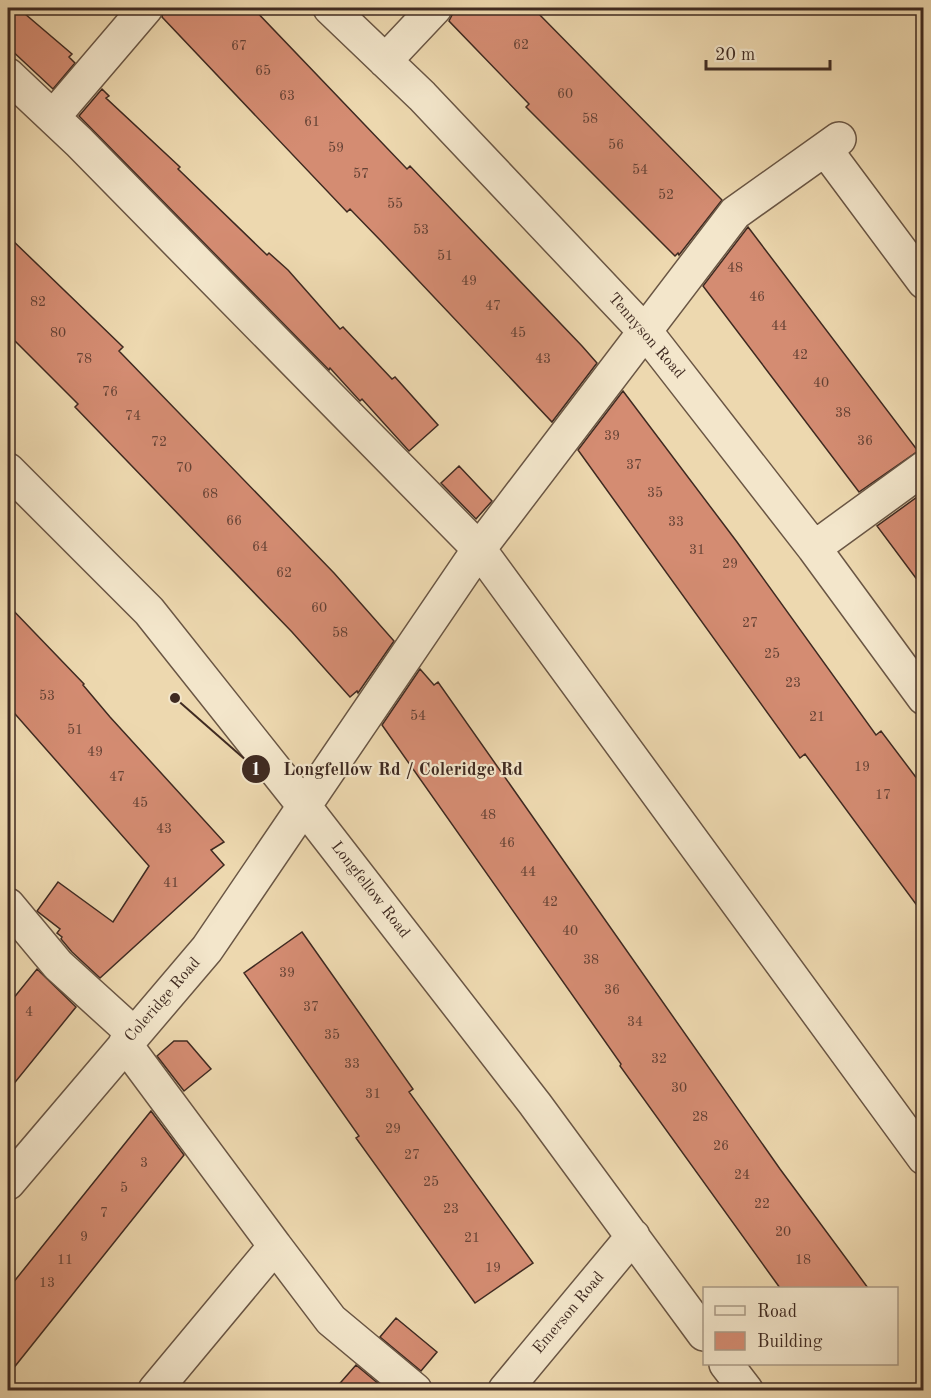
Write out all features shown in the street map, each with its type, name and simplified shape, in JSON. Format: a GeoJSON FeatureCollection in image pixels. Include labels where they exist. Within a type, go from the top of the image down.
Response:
{"type":"FeatureCollection","features":[{"type":"Feature","properties":{"kind":"street"},"geometry":{"type":"LineString","coordinates":[[52,117],[146,8]]}},
{"type":"Feature","properties":{"kind":"street","name":"Tennyson Road"},"geometry":{"type":"LineString","coordinates":[[330,8],[422,96],[645,332],[814,548],[924,698]]}},
{"type":"Feature","properties":{"kind":"street"},"geometry":{"type":"LineString","coordinates":[[386,61],[435,8]]}},
{"type":"Feature","properties":{"kind":"street"},"geometry":{"type":"LineString","coordinates":[[8,75],[479,549],[924,1158]]}},
{"type":"Feature","properties":{"kind":"street","name":"Coleridge Road"},"geometry":{"type":"LineString","coordinates":[[8,1183],[207,949],[479,549],[735,213],[832,144],[924,282]]}},
{"type":"Feature","properties":{"kind":"street"},"geometry":{"type":"LineString","coordinates":[[814,548],[924,468]]}},
{"type":"Feature","properties":{"kind":"street","name":"Longfellow Road"},"geometry":{"type":"LineString","coordinates":[[8,470],[149,611],[304,806],[535,1104],[703,1331]]}},
{"type":"Feature","properties":{"kind":"street"},"geometry":{"type":"LineString","coordinates":[[8,905],[58,965],[130,1039],[275,1246],[331,1320],[415,1390]]}},
{"type":"Feature","properties":{"kind":"street","name":"Emerson Road"},"geometry":{"type":"LineString","coordinates":[[505,1390],[633,1236]]}},
{"type":"Feature","properties":{"kind":"street"},"geometry":{"type":"LineString","coordinates":[[155,1390],[275,1246]]}},
{"type":"Feature","properties":{"kind":"street"},"geometry":{"type":"LineString","coordinates":[[727,1365],[746,1390]]}},
{"type":"Feature","properties":{"kind":"building"},"geometry":{"type":"Polygon","coordinates":[[[8,8],[18,8],[72,54],[69,57],[75,63],[53,89],[8,47],[8,8]]]}},
{"type":"Feature","properties":{"kind":"building"},"geometry":{"type":"Polygon","coordinates":[[[164,8],[253,8],[407,169],[410,166],[582,346],[597,363],[552,422],[382,242],[350,209],[347,212],[162,17],[164,8]]]}},
{"type":"Feature","properties":{"kind":"building"},"geometry":{"type":"Polygon","coordinates":[[[453,8],[533,8],[722,200],[679,255],[678,253],[675,256],[526,107],[529,104],[449,21],[453,8]]]}},
{"type":"Feature","properties":{"kind":"building"},"geometry":{"type":"Polygon","coordinates":[[[102,89],[109,96],[106,98],[180,167],[178,169],[267,255],[269,253],[288,270],[340,329],[343,327],[392,379],[395,377],[438,425],[409,451],[362,399],[360,401],[330,368],[329,370],[79,116],[102,89]]]}},
{"type":"Feature","properties":{"kind":"building"},"geometry":{"type":"Polygon","coordinates":[[[748,227],[918,451],[859,492],[703,286],[748,227]]]}},
{"type":"Feature","properties":{"kind":"building"},"geometry":{"type":"Polygon","coordinates":[[[8,236],[123,347],[119,351],[334,573],[394,641],[358,693],[357,691],[350,697],[292,632],[75,407],[78,404],[8,334],[8,236]]]}},
{"type":"Feature","properties":{"kind":"building"},"geometry":{"type":"Polygon","coordinates":[[[623,391],[737,542],[876,735],[881,731],[924,788],[924,915],[805,754],[800,758],[578,450],[623,391]]]}},
{"type":"Feature","properties":{"kind":"building"},"geometry":{"type":"Polygon","coordinates":[[[459,466],[492,501],[476,519],[441,483],[459,466]]]}},
{"type":"Feature","properties":{"kind":"building"},"geometry":{"type":"Polygon","coordinates":[[[924,492],[924,589],[877,526],[924,492]]]}},
{"type":"Feature","properties":{"kind":"building"},"geometry":{"type":"Polygon","coordinates":[[[8,605],[84,684],[110,717],[224,842],[211,850],[224,865],[100,978],[61,939],[62,937],[57,933],[60,929],[37,911],[58,882],[113,922],[149,866],[8,706],[8,605]]]}},
{"type":"Feature","properties":{"kind":"building"},"geometry":{"type":"Polygon","coordinates":[[[420,669],[434,685],[438,682],[780,1169],[867,1287],[779,1287],[620,1066],[621,1064],[382,725],[420,669]]]}},
{"type":"Feature","properties":{"kind":"building"},"geometry":{"type":"Polygon","coordinates":[[[302,932],[413,1089],[409,1092],[533,1263],[475,1303],[356,1138],[359,1136],[244,973],[302,932]]]}},
{"type":"Feature","properties":{"kind":"building"},"geometry":{"type":"Polygon","coordinates":[[[37,969],[76,1007],[8,1091],[8,1005],[37,969]]]}},
{"type":"Feature","properties":{"kind":"building"},"geometry":{"type":"Polygon","coordinates":[[[174,1041],[187,1041],[211,1069],[184,1091],[157,1056],[174,1041]]]}},
{"type":"Feature","properties":{"kind":"building"},"geometry":{"type":"Polygon","coordinates":[[[151,1111],[184,1155],[8,1375],[8,1289],[151,1111]]]}},
{"type":"Feature","properties":{"kind":"building"},"geometry":{"type":"Polygon","coordinates":[[[396,1318],[437,1352],[421,1371],[380,1337],[396,1318]]]}},
{"type":"Feature","properties":{"kind":"building"},"geometry":{"type":"Polygon","coordinates":[[[356,1365],[386,1390],[334,1390],[356,1365]]]}},
{"type":"Feature","properties":{"kind":"place","name":"Longfellow Rd / Coleridge Rd"},"geometry":{"type":"Point","coordinates":[175,698]}}]}
